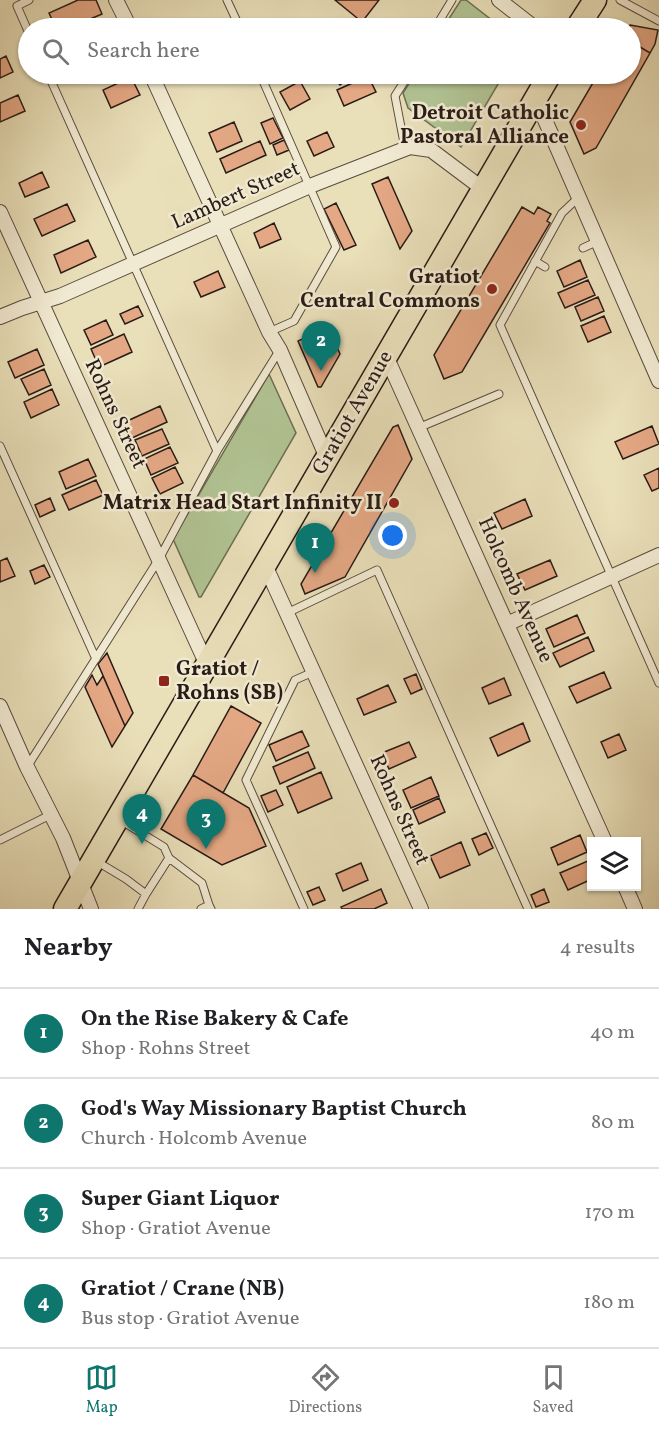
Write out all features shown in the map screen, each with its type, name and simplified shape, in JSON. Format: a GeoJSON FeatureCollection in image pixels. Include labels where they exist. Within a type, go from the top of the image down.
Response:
{"type":"FeatureCollection","features":[{"type":"Feature","properties":{"kind":"main road"},"geometry":{"type":"LineString","coordinates":[[583,18],[594,0]]}},
{"type":"Feature","properties":{"kind":"main road","name":"Gratiot Avenue"},"geometry":{"type":"LineString","coordinates":[[65,909],[543,84]]}},
{"type":"Feature","properties":{"kind":"street"},"geometry":{"type":"LineString","coordinates":[[116,0],[125,18]]}},
{"type":"Feature","properties":{"kind":"street"},"geometry":{"type":"LineString","coordinates":[[499,0],[522,18]]}},
{"type":"Feature","properties":{"kind":"street"},"geometry":{"type":"LineString","coordinates":[[155,84],[269,332],[280,350],[327,458]]}},
{"type":"Feature","properties":{"kind":"street"},"geometry":{"type":"LineString","coordinates":[[535,97],[659,381]]}},
{"type":"Feature","properties":{"kind":"street"},"geometry":{"type":"LineString","coordinates":[[405,148],[431,150],[483,189]]}},
{"type":"Feature","properties":{"kind":"street","name":"Lambert Street"},"geometry":{"type":"LineString","coordinates":[[0,317],[60,296],[310,186],[405,148]]}},
{"type":"Feature","properties":{"kind":"street","name":"Rohns Street"},"geometry":{"type":"LineString","coordinates":[[0,212],[207,665]]}},
{"type":"Feature","properties":{"kind":"street","name":"Holcomb Avenue"},"geometry":{"type":"LineString","coordinates":[[386,356],[603,837]]}},
{"type":"Feature","properties":{"kind":"street"},"geometry":{"type":"LineString","coordinates":[[507,624],[659,555]]}},
{"type":"Feature","properties":{"kind":"street","name":"Rohns Street"},"geometry":{"type":"LineString","coordinates":[[265,565],[421,909]]}},
{"type":"Feature","properties":{"kind":"street"},"geometry":{"type":"LineString","coordinates":[[0,706],[27,767],[63,838],[91,909]]}},
{"type":"Feature","properties":{"kind":"street"},"geometry":{"type":"LineString","coordinates":[[627,891],[635,909]]}},
{"type":"Feature","properties":{"kind":"lane"},"geometry":{"type":"LineString","coordinates":[[22,18],[17,6],[29,0]]}},
{"type":"Feature","properties":{"kind":"lane"},"geometry":{"type":"LineString","coordinates":[[227,0],[235,18]]}},
{"type":"Feature","properties":{"kind":"lane"},"geometry":{"type":"LineString","coordinates":[[441,18],[452,0]]}},
{"type":"Feature","properties":{"kind":"lane"},"geometry":{"type":"LineString","coordinates":[[620,0],[659,21]]}},
{"type":"Feature","properties":{"kind":"lane"},"geometry":{"type":"LineString","coordinates":[[53,84],[218,451]]}},
{"type":"Feature","properties":{"kind":"lane"},"geometry":{"type":"LineString","coordinates":[[264,84],[336,246],[294,321],[269,332]]}},
{"type":"Feature","properties":{"kind":"lane"},"geometry":{"type":"LineString","coordinates":[[403,84],[395,96],[405,148]]}},
{"type":"Feature","properties":{"kind":"lane"},"geometry":{"type":"LineString","coordinates":[[579,197],[562,213],[500,325],[659,682]]}},
{"type":"Feature","properties":{"kind":"lane"},"geometry":{"type":"LineString","coordinates":[[583,248],[598,241]]}},
{"type":"Feature","properties":{"kind":"lane"},"geometry":{"type":"LineString","coordinates":[[535,261],[545,267]]}},
{"type":"Feature","properties":{"kind":"lane"},"geometry":{"type":"LineString","coordinates":[[27,767],[159,559],[218,451],[280,350]]}},
{"type":"Feature","properties":{"kind":"lane"},"geometry":{"type":"LineString","coordinates":[[418,428],[499,394]]}},
{"type":"Feature","properties":{"kind":"lane"},"geometry":{"type":"LineString","coordinates":[[0,446],[96,659]]}},
{"type":"Feature","properties":{"kind":"lane"},"geometry":{"type":"LineString","coordinates":[[287,613],[376,570],[528,909]]}},
{"type":"Feature","properties":{"kind":"lane"},"geometry":{"type":"LineString","coordinates":[[304,909],[246,780],[295,680],[313,672]]}},
{"type":"Feature","properties":{"kind":"lane"},"geometry":{"type":"LineString","coordinates":[[0,840],[52,814]]}},
{"type":"Feature","properties":{"kind":"lane"},"geometry":{"type":"LineString","coordinates":[[118,819],[164,847],[169,858],[202,883],[210,907],[201,909]]}},
{"type":"Feature","properties":{"kind":"lane"},"geometry":{"type":"LineString","coordinates":[[138,909],[169,858]]}},
{"type":"Feature","properties":{"kind":"lane"},"geometry":{"type":"LineString","coordinates":[[94,860],[146,894]]}},
{"type":"Feature","properties":{"kind":"green space"},"geometry":{"type":"Polygon","coordinates":[[[461,0],[466,0],[489,18],[449,18],[461,0]]]}},
{"type":"Feature","properties":{"kind":"green space"},"geometry":{"type":"Polygon","coordinates":[[[409,84],[498,84],[461,147],[408,108],[403,93],[409,84]]]}},
{"type":"Feature","properties":{"kind":"green space"},"geometry":{"type":"Polygon","coordinates":[[[269,374],[296,433],[199,597],[173,539],[269,374]]]}},
{"type":"Feature","properties":{"kind":"building"},"geometry":{"type":"Polygon","coordinates":[[[78,0],[96,0],[102,14],[93,18],[51,18],[49,13],[78,0]]]}},
{"type":"Feature","properties":{"kind":"building"},"geometry":{"type":"Polygon","coordinates":[[[335,0],[379,0],[365,18],[357,18],[335,0]]]}},
{"type":"Feature","properties":{"kind":"building"},"geometry":{"type":"Polygon","coordinates":[[[641,27],[658,30],[650,53],[641,48],[641,27]]]}},
{"type":"Feature","properties":{"kind":"building"},"geometry":{"type":"Polygon","coordinates":[[[641,48],[650,53],[641,69],[641,48]]]}},
{"type":"Feature","properties":{"kind":"building"},"geometry":{"type":"Polygon","coordinates":[[[6,56],[13,72],[0,78],[0,59],[6,56]]]}},
{"type":"Feature","properties":{"kind":"building"},"geometry":{"type":"Polygon","coordinates":[[[116,84],[134,84],[140,95],[111,108],[103,90],[116,84]]]}},
{"type":"Feature","properties":{"kind":"building"},"geometry":{"type":"Polygon","coordinates":[[[295,84],[302,84],[310,99],[290,110],[280,92],[295,84]]]}},
{"type":"Feature","properties":{"kind":"building"},"geometry":{"type":"Polygon","coordinates":[[[350,84],[372,84],[376,92],[344,106],[337,90],[350,84]]]}},
{"type":"Feature","properties":{"kind":"building"},"geometry":{"type":"Polygon","coordinates":[[[592,84],[632,84],[596,148],[584,154],[570,122],[592,84]]]}},
{"type":"Feature","properties":{"kind":"building"},"geometry":{"type":"Polygon","coordinates":[[[18,95],[25,111],[0,122],[0,103],[18,95]]]}},
{"type":"Feature","properties":{"kind":"building"},"geometry":{"type":"Polygon","coordinates":[[[273,118],[283,138],[270,144],[261,123],[273,118]]]}},
{"type":"Feature","properties":{"kind":"building"},"geometry":{"type":"Polygon","coordinates":[[[234,122],[242,141],[217,152],[209,133],[234,122]]]}},
{"type":"Feature","properties":{"kind":"building"},"geometry":{"type":"Polygon","coordinates":[[[327,132],[334,147],[314,156],[307,141],[327,132]]]}},
{"type":"Feature","properties":{"kind":"building"},"geometry":{"type":"Polygon","coordinates":[[[284,140],[289,150],[277,155],[273,145],[284,140]]]}},
{"type":"Feature","properties":{"kind":"building"},"geometry":{"type":"Polygon","coordinates":[[[260,141],[266,155],[226,173],[220,159],[260,141]]]}},
{"type":"Feature","properties":{"kind":"building"},"geometry":{"type":"Polygon","coordinates":[[[42,172],[49,187],[25,197],[19,183],[42,172]]]}},
{"type":"Feature","properties":{"kind":"building"},"geometry":{"type":"Polygon","coordinates":[[[388,177],[412,231],[400,249],[372,184],[388,177]]]}},
{"type":"Feature","properties":{"kind":"building"},"geometry":{"type":"Polygon","coordinates":[[[336,203],[356,245],[344,250],[324,209],[336,203]]]}},
{"type":"Feature","properties":{"kind":"building"},"geometry":{"type":"Polygon","coordinates":[[[67,204],[75,221],[42,236],[34,219],[67,204]]]}},
{"type":"Feature","properties":{"kind":"building","name":"Gratiot Central Commons"},"geometry":{"type":"Polygon","coordinates":[[[522,207],[534,214],[538,207],[551,214],[547,221],[550,223],[462,372],[444,379],[434,355],[522,207]]]}},
{"type":"Feature","properties":{"kind":"building"},"geometry":{"type":"Polygon","coordinates":[[[274,223],[281,239],[260,248],[254,233],[274,223]]]}},
{"type":"Feature","properties":{"kind":"building"},"geometry":{"type":"Polygon","coordinates":[[[88,240],[96,257],[61,273],[54,255],[88,240]]]}},
{"type":"Feature","properties":{"kind":"building"},"geometry":{"type":"Polygon","coordinates":[[[580,260],[587,277],[564,287],[557,271],[580,260]]]}},
{"type":"Feature","properties":{"kind":"building"},"geometry":{"type":"Polygon","coordinates":[[[218,271],[225,287],[201,297],[194,282],[218,271]]]}},
{"type":"Feature","properties":{"kind":"building"},"geometry":{"type":"Polygon","coordinates":[[[588,280],[595,295],[565,308],[558,293],[588,280]]]}},
{"type":"Feature","properties":{"kind":"building"},"geometry":{"type":"Polygon","coordinates":[[[598,297],[604,311],[581,321],[575,307],[598,297]]]}},
{"type":"Feature","properties":{"kind":"building"},"geometry":{"type":"Polygon","coordinates":[[[138,306],[143,316],[125,324],[120,314],[138,306]]]}},
{"type":"Feature","properties":{"kind":"building"},"geometry":{"type":"Polygon","coordinates":[[[604,316],[611,332],[588,342],[581,326],[604,316]]]}},
{"type":"Feature","properties":{"kind":"building"},"geometry":{"type":"Polygon","coordinates":[[[106,320],[113,335],[91,345],[84,330],[106,320]]]}},
{"type":"Feature","properties":{"kind":"building"},"geometry":{"type":"Polygon","coordinates":[[[328,327],[340,354],[321,387],[318,387],[298,341],[328,327]]]}},
{"type":"Feature","properties":{"kind":"building"},"geometry":{"type":"Polygon","coordinates":[[[124,334],[132,352],[99,367],[91,349],[124,334]]]}},
{"type":"Feature","properties":{"kind":"building"},"geometry":{"type":"Polygon","coordinates":[[[37,349],[44,365],[15,378],[8,362],[37,349]]]}},
{"type":"Feature","properties":{"kind":"building"},"geometry":{"type":"Polygon","coordinates":[[[44,369],[51,385],[29,395],[21,379],[44,369]]]}},
{"type":"Feature","properties":{"kind":"building"},"geometry":{"type":"Polygon","coordinates":[[[52,389],[59,405],[31,418],[24,402],[52,389]]]}},
{"type":"Feature","properties":{"kind":"building"},"geometry":{"type":"Polygon","coordinates":[[[160,406],[167,422],[132,438],[125,422],[160,406]]]}},
{"type":"Feature","properties":{"kind":"building"},"geometry":{"type":"Polygon","coordinates":[[[398,425],[412,459],[345,577],[305,594],[301,584],[393,427],[398,425]]]}},
{"type":"Feature","properties":{"kind":"building"},"geometry":{"type":"Polygon","coordinates":[[[652,426],[659,444],[623,459],[615,442],[652,426]]]}},
{"type":"Feature","properties":{"kind":"building"},"geometry":{"type":"Polygon","coordinates":[[[162,429],[169,444],[142,456],[135,440],[162,429]]]}},
{"type":"Feature","properties":{"kind":"building"},"geometry":{"type":"Polygon","coordinates":[[[170,447],[178,463],[151,475],[144,459],[170,447]]]}},
{"type":"Feature","properties":{"kind":"building"},"geometry":{"type":"Polygon","coordinates":[[[88,459],[96,476],[66,489],[59,472],[88,459]]]}},
{"type":"Feature","properties":{"kind":"building"},"geometry":{"type":"Polygon","coordinates":[[[175,467],[183,483],[160,494],[152,478],[175,467]]]}},
{"type":"Feature","properties":{"kind":"building"},"geometry":{"type":"Polygon","coordinates":[[[659,468],[659,488],[652,491],[644,475],[659,468]]]}},
{"type":"Feature","properties":{"kind":"building"},"geometry":{"type":"Polygon","coordinates":[[[96,480],[103,495],[69,510],[62,495],[96,480]]]}},
{"type":"Feature","properties":{"kind":"building"},"geometry":{"type":"Polygon","coordinates":[[[50,498],[55,510],[40,517],[35,505],[50,498]]]}},
{"type":"Feature","properties":{"kind":"building"},"geometry":{"type":"Polygon","coordinates":[[[525,499],[532,516],[502,529],[494,513],[525,499]]]}},
{"type":"Feature","properties":{"kind":"building"},"geometry":{"type":"Polygon","coordinates":[[[7,558],[15,576],[0,582],[0,561],[7,558]]]}},
{"type":"Feature","properties":{"kind":"building"},"geometry":{"type":"Polygon","coordinates":[[[550,560],[557,576],[525,590],[517,574],[550,560]]]}},
{"type":"Feature","properties":{"kind":"building"},"geometry":{"type":"Polygon","coordinates":[[[44,565],[50,577],[35,584],[30,571],[44,565]]]}},
{"type":"Feature","properties":{"kind":"building"},"geometry":{"type":"Polygon","coordinates":[[[577,615],[585,633],[554,647],[546,629],[577,615]]]}},
{"type":"Feature","properties":{"kind":"building"},"geometry":{"type":"Polygon","coordinates":[[[588,637],[594,651],[560,667],[553,653],[588,637]]]}},
{"type":"Feature","properties":{"kind":"building"},"geometry":{"type":"Polygon","coordinates":[[[107,653],[133,713],[125,726],[98,664],[107,653]]]}},
{"type":"Feature","properties":{"kind":"building"},"geometry":{"type":"Polygon","coordinates":[[[604,672],[611,688],[577,703],[569,687],[604,672]]]}},
{"type":"Feature","properties":{"kind":"building"},"geometry":{"type":"Polygon","coordinates":[[[416,674],[422,689],[411,694],[404,679],[416,674]]]}},
{"type":"Feature","properties":{"kind":"building"},"geometry":{"type":"Polygon","coordinates":[[[92,675],[97,685],[103,676],[125,726],[112,747],[85,687],[92,675]]]}},
{"type":"Feature","properties":{"kind":"building"},"geometry":{"type":"Polygon","coordinates":[[[504,678],[511,695],[489,704],[482,688],[504,678]]]}},
{"type":"Feature","properties":{"kind":"building"},"geometry":{"type":"Polygon","coordinates":[[[388,685],[396,702],[364,715],[357,699],[388,685]]]}},
{"type":"Feature","properties":{"kind":"building"},"geometry":{"type":"Polygon","coordinates":[[[231,706],[261,723],[223,793],[193,775],[231,706]]]}},
{"type":"Feature","properties":{"kind":"building"},"geometry":{"type":"Polygon","coordinates":[[[523,723],[530,741],[498,756],[490,738],[523,723]]]}},
{"type":"Feature","properties":{"kind":"building"},"geometry":{"type":"Polygon","coordinates":[[[302,731],[309,746],[276,761],[269,745],[302,731]]]}},
{"type":"Feature","properties":{"kind":"building"},"geometry":{"type":"Polygon","coordinates":[[[619,734],[626,750],[608,758],[601,742],[619,734]]]}},
{"type":"Feature","properties":{"kind":"building"},"geometry":{"type":"Polygon","coordinates":[[[409,742],[416,757],[389,769],[382,753],[409,742]]]}},
{"type":"Feature","properties":{"kind":"building"},"geometry":{"type":"Polygon","coordinates":[[[308,752],[315,768],[280,784],[273,767],[308,752]]]}},
{"type":"Feature","properties":{"kind":"building"},"geometry":{"type":"Polygon","coordinates":[[[321,772],[332,798],[298,813],[287,787],[321,772]]]}},
{"type":"Feature","properties":{"kind":"building"},"geometry":{"type":"Polygon","coordinates":[[[193,775],[249,808],[266,846],[222,865],[161,829],[193,775]]]}},
{"type":"Feature","properties":{"kind":"building"},"geometry":{"type":"Polygon","coordinates":[[[431,777],[439,796],[411,808],[403,790],[431,777]]]}},
{"type":"Feature","properties":{"kind":"building"},"geometry":{"type":"Polygon","coordinates":[[[276,790],[283,805],[268,812],[261,796],[276,790]]]}},
{"type":"Feature","properties":{"kind":"building"},"geometry":{"type":"Polygon","coordinates":[[[439,798],[445,812],[419,824],[413,810],[439,798]]]}},
{"type":"Feature","properties":{"kind":"building"},"geometry":{"type":"Polygon","coordinates":[[[486,833],[493,848],[479,855],[472,839],[486,833]]]}},
{"type":"Feature","properties":{"kind":"building"},"geometry":{"type":"Polygon","coordinates":[[[580,835],[587,852],[558,865],[551,848],[580,835]]]}},
{"type":"Feature","properties":{"kind":"building"},"geometry":{"type":"Polygon","coordinates":[[[461,842],[470,865],[440,878],[430,856],[461,842]]]}},
{"type":"Feature","properties":{"kind":"building"},"geometry":{"type":"Polygon","coordinates":[[[587,861],[587,881],[568,890],[560,873],[587,861]]]}},
{"type":"Feature","properties":{"kind":"building"},"geometry":{"type":"Polygon","coordinates":[[[361,863],[368,880],[343,891],[336,874],[361,863]]]}},
{"type":"Feature","properties":{"kind":"building"},"geometry":{"type":"Polygon","coordinates":[[[319,887],[325,900],[313,905],[307,892],[319,887]]]}},
{"type":"Feature","properties":{"kind":"building"},"geometry":{"type":"Polygon","coordinates":[[[381,889],[387,903],[374,909],[342,909],[341,907],[381,889]]]}},
{"type":"Feature","properties":{"kind":"building"},"geometry":{"type":"Polygon","coordinates":[[[544,889],[549,902],[536,907],[531,895],[544,889]]]}},
{"type":"Feature","properties":{"kind":"place","name":"Detroit Catholic Pastoral Alliance"},"geometry":{"type":"Point","coordinates":[581,125]}},
{"type":"Feature","properties":{"kind":"place","name":"Gratiot Central Commons"},"geometry":{"type":"Point","coordinates":[492,289]}},
{"type":"Feature","properties":{"kind":"place","name":"God's Way Missionary Baptist Church"},"geometry":{"type":"Point","coordinates":[321,371]}},
{"type":"Feature","properties":{"kind":"place","name":"Matrix Head Start Infinity II"},"geometry":{"type":"Point","coordinates":[394,503]}},
{"type":"Feature","properties":{"kind":"place","name":"On the Rise Bakery & Cafe"},"geometry":{"type":"Point","coordinates":[315,573]}},
{"type":"Feature","properties":{"kind":"place","name":"Gratiot / Rohns (SB)"},"geometry":{"type":"Point","coordinates":[164,681]}},
{"type":"Feature","properties":{"kind":"place","name":"Gratiot / Crane (NB)"},"geometry":{"type":"Point","coordinates":[142,844]}},
{"type":"Feature","properties":{"kind":"place","name":"Super Giant Liquor"},"geometry":{"type":"Point","coordinates":[206,849]}}]}
